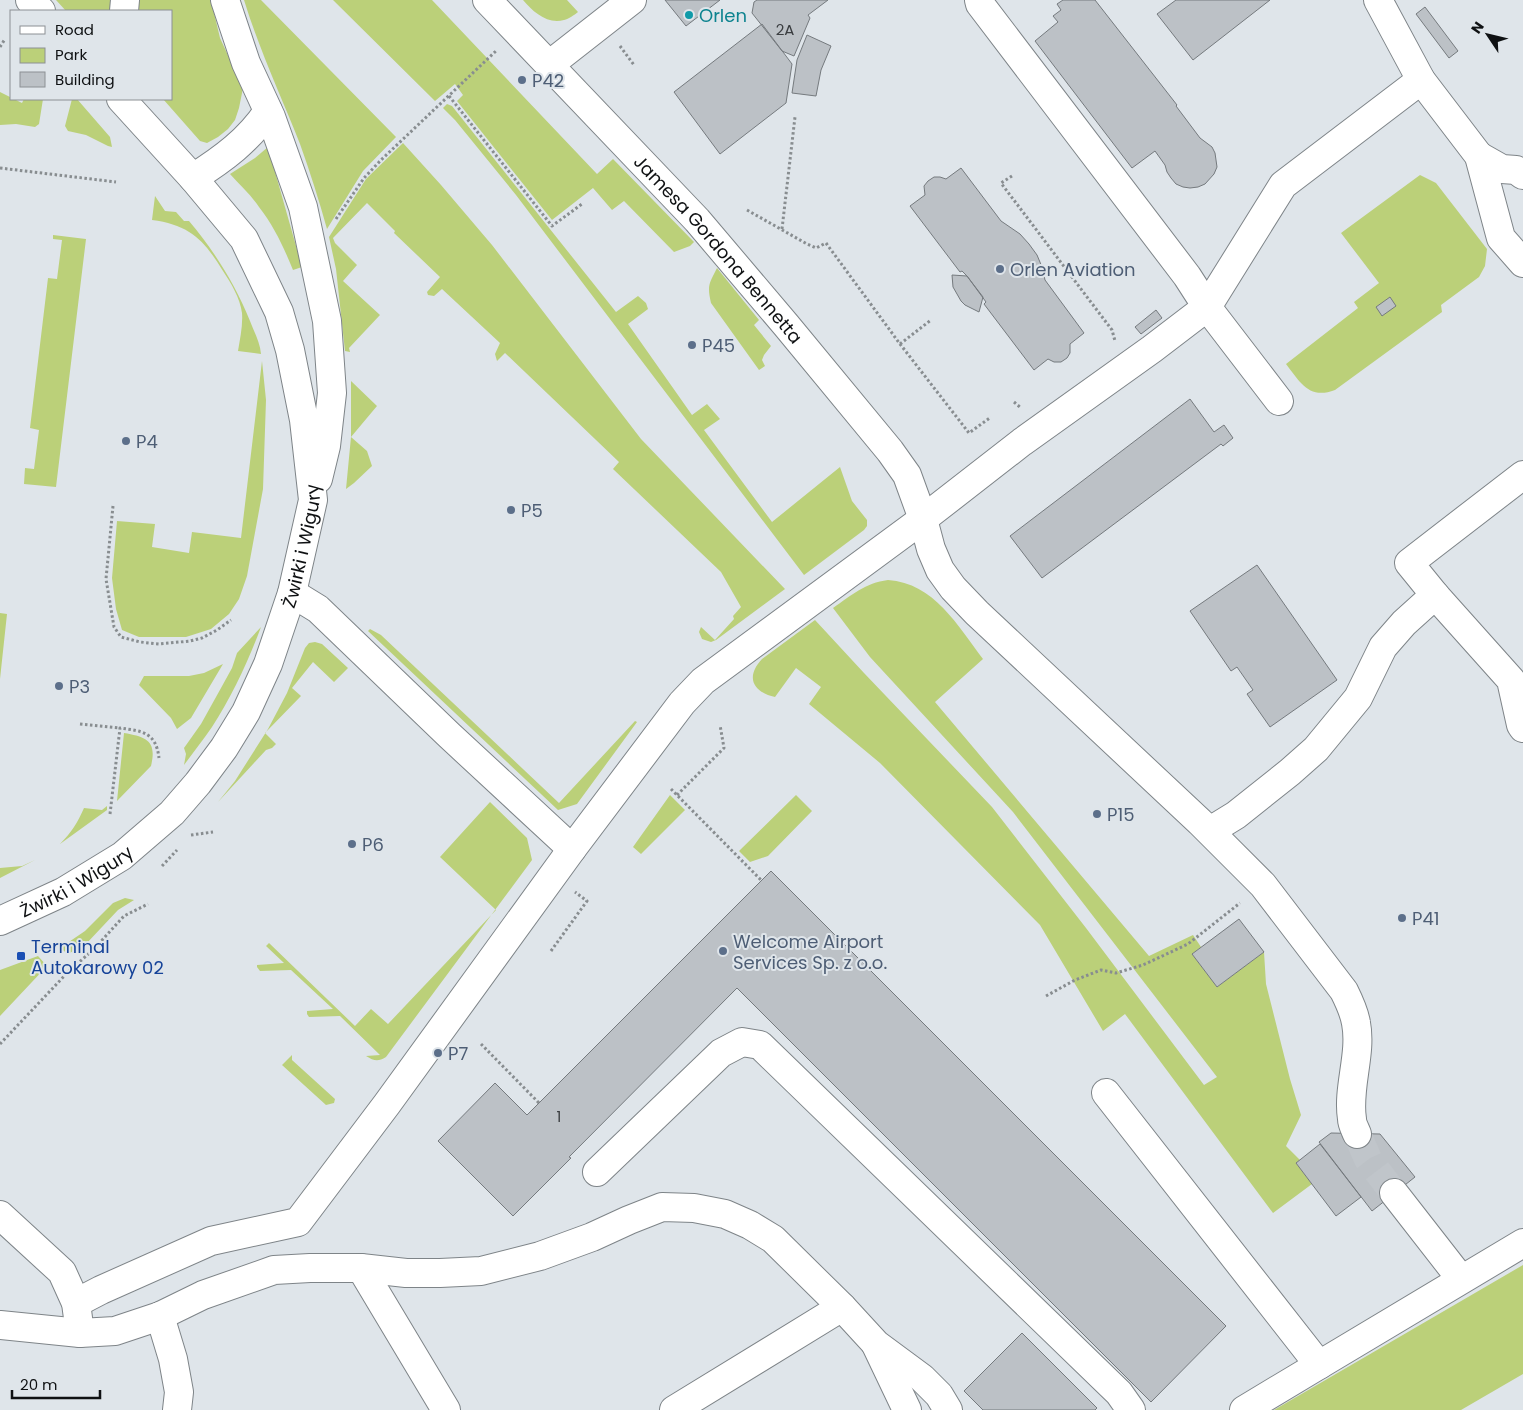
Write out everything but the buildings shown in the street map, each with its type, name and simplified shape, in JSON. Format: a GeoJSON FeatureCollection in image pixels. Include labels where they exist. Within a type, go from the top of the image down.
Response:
{"type":"FeatureCollection","features":[{"type":"Feature","properties":{"kind":"street"},"geometry":{"type":"LineString","coordinates":[[30,0],[40,10]]}},
{"type":"Feature","properties":{"kind":"street"},"geometry":{"type":"LineString","coordinates":[[226,0],[246,63],[268,111],[303,207],[327,320],[332,393],[326,446],[313,500]]}},
{"type":"Feature","properties":{"kind":"street","name":"Jamesa Gordona Bennetta"},"geometry":{"type":"LineString","coordinates":[[486,0],[697,220],[890,451],[907,475],[923,519],[930,549],[940,570],[953,588],[977,613],[1210,831],[1263,885],[1344,991],[1352,1006],[1357,1024],[1358,1041],[1352,1098],[1352,1119],[1357,1134]]}},
{"type":"Feature","properties":{"kind":"street"},"geometry":{"type":"LineString","coordinates":[[549,65],[632,0]]}},
{"type":"Feature","properties":{"kind":"street"},"geometry":{"type":"LineString","coordinates":[[979,0],[980,4],[1279,401]]}},
{"type":"Feature","properties":{"kind":"street"},"geometry":{"type":"LineString","coordinates":[[1378,0],[1421,80],[1479,156],[1501,238],[1523,263]]}},
{"type":"Feature","properties":{"kind":"street"},"geometry":{"type":"LineString","coordinates":[[76,1303],[211,1241],[298,1222],[387,1104],[572,849],[682,703],[702,682],[923,519],[1022,442],[1152,349],[1207,307],[1284,186],[1421,80]]}},
{"type":"Feature","properties":{"kind":"street","name":"Żwirki i Wigury"},"geometry":{"type":"LineString","coordinates":[[0,921],[63,892],[122,856],[172,813],[198,783],[224,748],[246,712],[268,664],[292,593],[313,500],[304,420],[290,350],[279,312],[244,239],[194,178],[122,100]]}},
{"type":"Feature","properties":{"kind":"street"},"geometry":{"type":"LineString","coordinates":[[147,100],[174,157]]}},
{"type":"Feature","properties":{"kind":"street"},"geometry":{"type":"LineString","coordinates":[[194,178],[224,158],[244,141],[259,125],[268,111]]}},
{"type":"Feature","properties":{"kind":"street"},"geometry":{"type":"LineString","coordinates":[[1479,156],[1502,169],[1516,170],[1523,175]]}},
{"type":"Feature","properties":{"kind":"street"},"geometry":{"type":"LineString","coordinates":[[1523,475],[1409,562],[1435,595],[1511,680],[1523,728]]}},
{"type":"Feature","properties":{"kind":"street"},"geometry":{"type":"LineString","coordinates":[[292,593],[318,609],[456,742],[572,849]]}},
{"type":"Feature","properties":{"kind":"street"},"geometry":{"type":"LineString","coordinates":[[1210,831],[1236,815],[1290,772],[1316,748],[1358,698],[1383,647],[1404,623],[1435,595]]}},
{"type":"Feature","properties":{"kind":"street"},"geometry":{"type":"LineString","coordinates":[[597,1172],[721,1053],[742,1042],[760,1044],[1119,1393],[1131,1410]]}},
{"type":"Feature","properties":{"kind":"street"},"geometry":{"type":"LineString","coordinates":[[1106,1093],[1319,1365]]}},
{"type":"Feature","properties":{"kind":"street"},"geometry":{"type":"LineString","coordinates":[[1394,1193],[1461,1279]]}},
{"type":"Feature","properties":{"kind":"street"},"geometry":{"type":"LineString","coordinates":[[0,1325],[80,1333],[115,1331],[160,1316],[203,1294],[274,1270],[361,1268],[406,1273],[481,1271],[540,1256],[592,1237],[662,1207],[694,1208],[724,1214],[750,1225],[773,1239],[842,1307],[876,1344],[922,1378],[939,1395],[948,1410]]}},
{"type":"Feature","properties":{"kind":"street"},"geometry":{"type":"LineString","coordinates":[[0,1215],[62,1272],[76,1303],[80,1333]]}},
{"type":"Feature","properties":{"kind":"street"},"geometry":{"type":"LineString","coordinates":[[1244,1410],[1523,1243]]}},
{"type":"Feature","properties":{"kind":"street"},"geometry":{"type":"LineString","coordinates":[[361,1268],[446,1410]]}},
{"type":"Feature","properties":{"kind":"street"},"geometry":{"type":"LineString","coordinates":[[674,1410],[842,1307]]}},
{"type":"Feature","properties":{"kind":"street"},"geometry":{"type":"LineString","coordinates":[[160,1316],[175,1367],[179,1392],[177,1410]]}},
{"type":"Feature","properties":{"kind":"street"},"geometry":{"type":"LineString","coordinates":[[876,1344],[907,1410]]}},
{"type":"Feature","properties":{"kind":"path"},"geometry":{"type":"LineString","coordinates":[[334,222],[364,178],[381,160],[516,32]]}},
{"type":"Feature","properties":{"kind":"path"},"geometry":{"type":"LineString","coordinates":[[0,47],[5,39]]}},
{"type":"Feature","properties":{"kind":"path"},"geometry":{"type":"LineString","coordinates":[[449,96],[552,226],[582,204]]}},
{"type":"Feature","properties":{"kind":"path"},"geometry":{"type":"LineString","coordinates":[[782,229],[795,117]]}},
{"type":"Feature","properties":{"kind":"path"},"geometry":{"type":"LineString","coordinates":[[0,168],[116,182]]}},
{"type":"Feature","properties":{"kind":"path"},"geometry":{"type":"LineString","coordinates":[[1012,176],[1001,183],[1112,330],[1115,342],[1114,348]]}},
{"type":"Feature","properties":{"kind":"path"},"geometry":{"type":"LineString","coordinates":[[747,210],[816,248],[826,243],[900,344],[969,433],[991,418]]}},
{"type":"Feature","properties":{"kind":"path"},"geometry":{"type":"LineString","coordinates":[[900,344],[932,320]]}},
{"type":"Feature","properties":{"kind":"path"},"geometry":{"type":"LineString","coordinates":[[113,506],[106,579],[114,627],[121,637],[159,644],[190,642],[217,630],[231,620]]}},
{"type":"Feature","properties":{"kind":"path"},"geometry":{"type":"LineString","coordinates":[[80,724],[141,731],[150,736],[156,745],[159,758]]}},
{"type":"Feature","properties":{"kind":"path"},"geometry":{"type":"LineString","coordinates":[[677,795],[724,748],[720,725]]}},
{"type":"Feature","properties":{"kind":"path"},"geometry":{"type":"LineString","coordinates":[[110,814],[120,728]]}},
{"type":"Feature","properties":{"kind":"path"},"geometry":{"type":"LineString","coordinates":[[671,789],[761,880]]}},
{"type":"Feature","properties":{"kind":"path"},"geometry":{"type":"LineString","coordinates":[[190,835],[213,832]]}},
{"type":"Feature","properties":{"kind":"path"},"geometry":{"type":"LineString","coordinates":[[162,866],[179,848]]}},
{"type":"Feature","properties":{"kind":"path"},"geometry":{"type":"LineString","coordinates":[[1046,996],[1075,980],[1102,970],[1116,973],[1143,965],[1188,944],[1263,885]]}},
{"type":"Feature","properties":{"kind":"path"},"geometry":{"type":"LineString","coordinates":[[551,951],[587,901],[569,888]]}},
{"type":"Feature","properties":{"kind":"path"},"geometry":{"type":"LineString","coordinates":[[0,1044],[69,970],[93,950],[124,916],[148,904]]}},
{"type":"Feature","properties":{"kind":"path"},"geometry":{"type":"LineString","coordinates":[[482,1044],[539,1102]]}},
{"type":"Feature","properties":{"kind":"green space"},"geometry":{"type":"Polygon","coordinates":[[[56,0],[110,0],[110,10],[65,10],[56,0]]]}},
{"type":"Feature","properties":{"kind":"green space"},"geometry":{"type":"Polygon","coordinates":[[[137,0],[211,0],[220,38],[243,88],[235,120],[218,137],[207,143],[200,141],[164,100],[172,100],[172,10],[136,10],[137,0]]]}},
{"type":"Feature","properties":{"kind":"green space"},"geometry":{"type":"Polygon","coordinates":[[[244,0],[261,0],[396,137],[363,171],[327,229],[300,144],[263,54],[244,0]]]}},
{"type":"Feature","properties":{"kind":"green space"},"geometry":{"type":"Polygon","coordinates":[[[333,0],[432,0],[597,174],[613,159],[694,242],[690,246],[674,252],[624,201],[612,210],[593,188],[552,220],[457,101],[463,95],[455,84],[435,101],[333,0]]]}},
{"type":"Feature","properties":{"kind":"green space"},"geometry":{"type":"Polygon","coordinates":[[[523,0],[567,0],[578,12],[566,19],[552,21],[536,13],[523,0]]]}},
{"type":"Feature","properties":{"kind":"green space"},"geometry":{"type":"Polygon","coordinates":[[[0,92],[10,97],[10,100],[22,103],[24,100],[43,100],[39,124],[35,127],[16,124],[0,125],[0,92]]]}},
{"type":"Feature","properties":{"kind":"green space"},"geometry":{"type":"Polygon","coordinates":[[[72,100],[78,100],[110,137],[112,147],[86,135],[68,131],[65,126],[72,100]]]}},
{"type":"Feature","properties":{"kind":"green space"},"geometry":{"type":"Polygon","coordinates":[[[447,104],[452,106],[616,312],[638,296],[646,303],[648,309],[628,324],[692,415],[707,404],[720,419],[704,430],[772,522],[840,467],[852,501],[867,520],[867,526],[864,530],[804,575],[516,195],[443,108],[447,104]]]}},
{"type":"Feature","properties":{"kind":"green space"},"geometry":{"type":"Polygon","coordinates":[[[403,143],[492,245],[641,439],[785,589],[716,640],[711,642],[702,639],[699,632],[701,627],[715,640],[734,619],[733,616],[741,607],[721,572],[613,469],[619,462],[505,353],[497,361],[495,354],[500,343],[442,289],[434,296],[428,295],[427,292],[440,277],[394,233],[395,231],[367,203],[333,238],[335,243],[357,265],[343,281],[380,315],[349,348],[350,352],[345,351],[336,269],[329,237],[366,179],[403,143]]]}},
{"type":"Feature","properties":{"kind":"green space"},"geometry":{"type":"Polygon","coordinates":[[[268,147],[302,267],[293,270],[269,222],[252,198],[230,174],[268,147]]]}},
{"type":"Feature","properties":{"kind":"green space"},"geometry":{"type":"Polygon","coordinates":[[[1420,175],[1436,183],[1487,249],[1485,266],[1479,277],[1441,305],[1442,312],[1335,390],[1318,393],[1306,388],[1286,364],[1358,308],[1354,302],[1379,283],[1341,233],[1420,175]]]}},
{"type":"Feature","properties":{"kind":"green space"},"geometry":{"type":"Polygon","coordinates":[[[155,196],[165,211],[176,212],[184,221],[189,221],[216,257],[244,307],[258,341],[261,354],[238,351],[242,313],[232,286],[216,260],[195,236],[176,226],[152,220],[155,196]]]}},
{"type":"Feature","properties":{"kind":"green space"},"geometry":{"type":"Polygon","coordinates":[[[53,235],[86,239],[56,487],[24,484],[25,468],[34,469],[39,430],[30,428],[48,278],[57,279],[62,240],[53,239],[53,235]]]}},
{"type":"Feature","properties":{"kind":"green space"},"geometry":{"type":"Polygon","coordinates":[[[717,268],[759,320],[754,325],[771,346],[762,360],[765,366],[759,370],[711,303],[710,285],[717,268]]]}},
{"type":"Feature","properties":{"kind":"green space"},"geometry":{"type":"Polygon","coordinates":[[[262,361],[266,400],[263,489],[247,576],[239,599],[229,614],[211,629],[186,637],[139,637],[122,630],[116,609],[112,578],[117,521],[155,524],[152,547],[189,553],[192,532],[241,538],[262,361]]]}},
{"type":"Feature","properties":{"kind":"green space"},"geometry":{"type":"Polygon","coordinates":[[[351,381],[377,406],[351,437],[351,381]]]}},
{"type":"Feature","properties":{"kind":"green space"},"geometry":{"type":"Polygon","coordinates":[[[351,437],[367,451],[372,466],[346,489],[351,437]]]}},
{"type":"Feature","properties":{"kind":"green space"},"geometry":{"type":"Polygon","coordinates":[[[888,580],[904,583],[919,589],[932,598],[954,620],[983,659],[935,702],[1149,956],[1193,935],[1201,947],[1192,954],[1217,987],[1264,952],[1266,984],[1301,1115],[1286,1146],[1300,1160],[1296,1163],[1312,1184],[1273,1213],[1125,1014],[1103,1031],[1040,925],[880,763],[809,704],[821,687],[796,668],[775,697],[767,695],[757,688],[753,678],[754,672],[762,659],[815,620],[992,807],[1204,1085],[1217,1077],[1013,812],[870,657],[833,608],[866,587],[888,580]]]}},
{"type":"Feature","properties":{"kind":"green space"},"geometry":{"type":"Polygon","coordinates":[[[0,613],[7,614],[0,679],[0,613]]]}},
{"type":"Feature","properties":{"kind":"green space"},"geometry":{"type":"Polygon","coordinates":[[[261,627],[233,691],[212,727],[184,765],[186,754],[184,748],[201,724],[232,668],[237,653],[261,627]]]}},
{"type":"Feature","properties":{"kind":"green space"},"geometry":{"type":"Polygon","coordinates":[[[370,629],[381,635],[559,803],[635,721],[637,722],[577,804],[558,810],[368,631],[370,629]]]}},
{"type":"Feature","properties":{"kind":"green space"},"geometry":{"type":"Polygon","coordinates":[[[309,643],[322,644],[348,668],[334,682],[313,662],[292,688],[301,696],[266,732],[287,693],[305,648],[309,643]]]}},
{"type":"Feature","properties":{"kind":"green space"},"geometry":{"type":"Polygon","coordinates":[[[223,664],[191,718],[177,729],[171,718],[139,685],[144,676],[189,676],[204,673],[223,664]]]}},
{"type":"Feature","properties":{"kind":"green space"},"geometry":{"type":"Polygon","coordinates":[[[124,733],[139,736],[148,742],[153,751],[153,758],[151,766],[117,801],[124,733]]]}},
{"type":"Feature","properties":{"kind":"green space"},"geometry":{"type":"Polygon","coordinates":[[[265,733],[276,744],[266,750],[218,802],[235,781],[265,733]]]}},
{"type":"Feature","properties":{"kind":"green space"},"geometry":{"type":"Polygon","coordinates":[[[670,795],[685,810],[641,854],[633,847],[670,795]]]}},
{"type":"Feature","properties":{"kind":"green space"},"geometry":{"type":"Polygon","coordinates":[[[796,795],[812,811],[768,856],[750,862],[739,851],[796,795]]]}},
{"type":"Feature","properties":{"kind":"green space"},"geometry":{"type":"Polygon","coordinates":[[[490,802],[527,838],[532,860],[495,909],[440,857],[490,802]]]}},
{"type":"Feature","properties":{"kind":"green space"},"geometry":{"type":"Polygon","coordinates":[[[107,806],[107,810],[60,844],[74,827],[84,808],[102,810],[107,806]]]}},
{"type":"Feature","properties":{"kind":"green space"},"geometry":{"type":"Polygon","coordinates":[[[35,860],[0,878],[0,868],[22,866],[35,860]]]}},
{"type":"Feature","properties":{"kind":"green space"},"geometry":{"type":"Polygon","coordinates":[[[125,898],[134,900],[118,910],[86,944],[68,954],[60,948],[85,931],[113,903],[125,898]]]}},
{"type":"Feature","properties":{"kind":"green space"},"geometry":{"type":"Polygon","coordinates":[[[491,915],[386,1057],[381,1060],[374,1060],[366,1056],[380,1055],[340,1016],[309,1017],[307,1011],[333,1009],[291,970],[260,971],[257,967],[257,965],[284,963],[266,946],[269,943],[355,1026],[371,1009],[388,1024],[491,915]]]}},
{"type":"Feature","properties":{"kind":"green space"},"geometry":{"type":"Polygon","coordinates":[[[38,956],[47,966],[0,1016],[0,970],[38,956]]]}},
{"type":"Feature","properties":{"kind":"green space"},"geometry":{"type":"Polygon","coordinates":[[[292,1055],[292,1060],[335,1099],[334,1103],[326,1105],[282,1065],[292,1055]]]}},
{"type":"Feature","properties":{"kind":"green space"},"geometry":{"type":"Polygon","coordinates":[[[1523,1265],[1523,1374],[1461,1410],[1274,1410],[1523,1265]]]}},
{"type":"Feature","properties":{"kind":"tunnel"},"geometry":{"type":"LineString","coordinates":[[1357,1134],[1368,1159],[1394,1193]]}},
{"type":"Feature","properties":{"kind":"place","name":"Orlen"},"geometry":{"type":"Point","coordinates":[689,15]}},
{"type":"Feature","properties":{"kind":"place","name":"P42"},"geometry":{"type":"Point","coordinates":[522,80]}},
{"type":"Feature","properties":{"kind":"place","name":"Orlen Aviation"},"geometry":{"type":"Point","coordinates":[1000,269]}},
{"type":"Feature","properties":{"kind":"place","name":"P45"},"geometry":{"type":"Point","coordinates":[692,345]}},
{"type":"Feature","properties":{"kind":"place","name":"P4"},"geometry":{"type":"Point","coordinates":[126,441]}},
{"type":"Feature","properties":{"kind":"place","name":"P5"},"geometry":{"type":"Point","coordinates":[511,510]}},
{"type":"Feature","properties":{"kind":"place","name":"P3"},"geometry":{"type":"Point","coordinates":[59,686]}},
{"type":"Feature","properties":{"kind":"place","name":"P15"},"geometry":{"type":"Point","coordinates":[1097,814]}},
{"type":"Feature","properties":{"kind":"place","name":"P6"},"geometry":{"type":"Point","coordinates":[352,844]}},
{"type":"Feature","properties":{"kind":"place","name":"P41"},"geometry":{"type":"Point","coordinates":[1402,918]}},
{"type":"Feature","properties":{"kind":"place","name":"Welcome Airport Services Sp. z o.o."},"geometry":{"type":"Point","coordinates":[723,951]}},
{"type":"Feature","properties":{"kind":"place","name":"Terminal Autokarowy 02"},"geometry":{"type":"Point","coordinates":[21,956]}},
{"type":"Feature","properties":{"kind":"place","name":"P7"},"geometry":{"type":"Point","coordinates":[438,1053]}}]}
